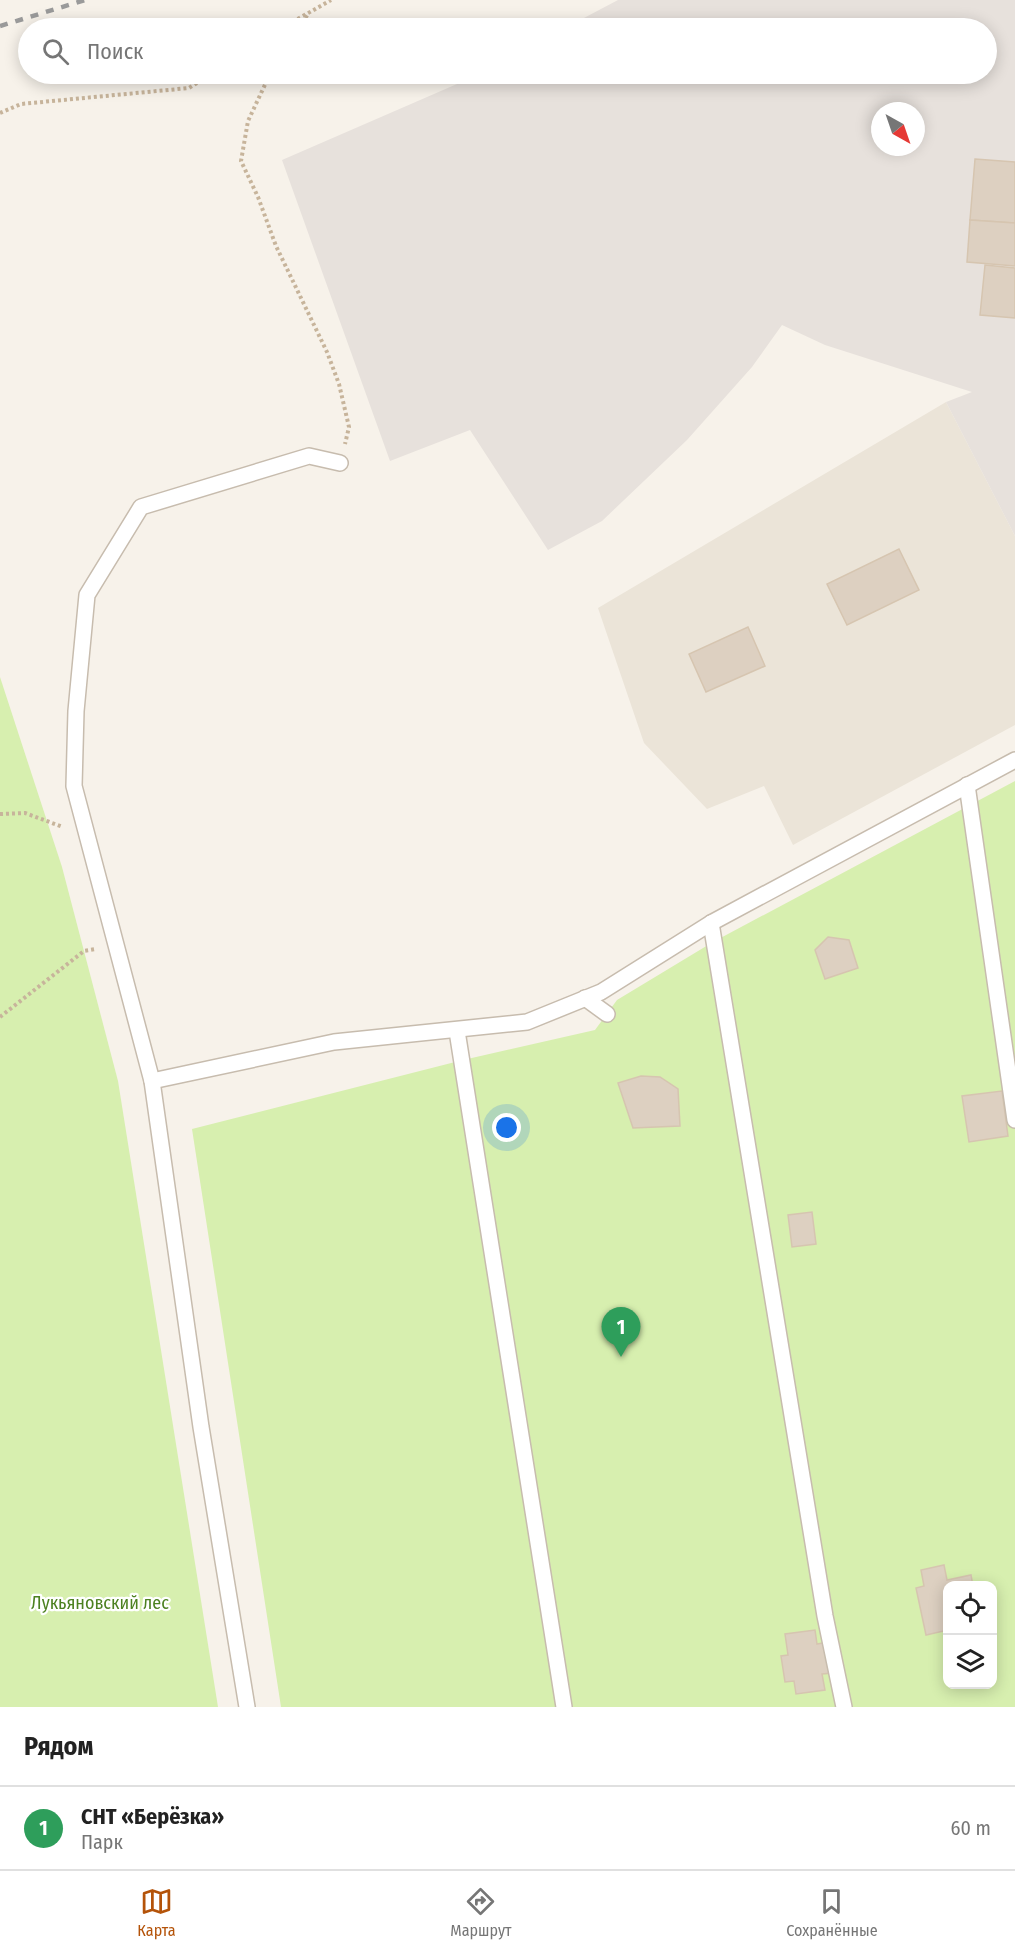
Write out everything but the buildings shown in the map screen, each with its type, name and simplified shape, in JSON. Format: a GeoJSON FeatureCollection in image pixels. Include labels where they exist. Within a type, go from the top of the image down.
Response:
{"type":"FeatureCollection","features":[{"type":"Feature","properties":{"kind":"lane"},"geometry":{"type":"LineString","coordinates":[[247,1707],[201,1427],[152,1082],[74,786],[76,711],[87,596],[141,507],[309,456],[340,463]]}},
{"type":"Feature","properties":{"kind":"lane"},"geometry":{"type":"LineString","coordinates":[[152,1082],[334,1042],[527,1022],[601,992],[711,924],[1015,760]]}},
{"type":"Feature","properties":{"kind":"lane"},"geometry":{"type":"LineString","coordinates":[[967,785],[1015,1120]]}},
{"type":"Feature","properties":{"kind":"lane"},"geometry":{"type":"LineString","coordinates":[[711,924],[825,1616],[844,1707]]}},
{"type":"Feature","properties":{"kind":"lane"},"geometry":{"type":"LineString","coordinates":[[585,998],[607,1014]]}},
{"type":"Feature","properties":{"kind":"lane"},"geometry":{"type":"LineString","coordinates":[[457,1031],[564,1707]]}},
{"type":"Feature","properties":{"kind":"path"},"geometry":{"type":"LineString","coordinates":[[298,18],[331,0]]}},
{"type":"Feature","properties":{"kind":"path"},"geometry":{"type":"LineString","coordinates":[[305,18],[310,11]]}},
{"type":"Feature","properties":{"kind":"path"},"geometry":{"type":"LineString","coordinates":[[0,113],[21,104],[189,88],[196,84]]}},
{"type":"Feature","properties":{"kind":"path"},"geometry":{"type":"LineString","coordinates":[[266,84],[249,122],[241,161],[258,197],[276,246],[319,333],[339,384],[350,427],[340,463]]}},
{"type":"Feature","properties":{"kind":"path"},"geometry":{"type":"LineString","coordinates":[[0,814],[25,813],[87,836]]}},
{"type":"Feature","properties":{"kind":"path"},"geometry":{"type":"LineString","coordinates":[[0,1017],[84,951],[116,944]]}},
{"type":"Feature","properties":{"kind":"shaded area"},"geometry":{"type":"Polygon","coordinates":[[[618,0],[1015,0],[1015,536],[946,402],[972,392],[825,345],[782,325],[752,367],[687,440],[602,521],[548,550],[470,430],[390,461],[282,160],[457,84],[997,84],[997,18],[584,18],[618,0]]]}},
{"type":"Feature","properties":{"kind":"shaded area"},"geometry":{"type":"Polygon","coordinates":[[[946,402],[1015,536],[1015,725],[793,845],[764,786],[707,809],[644,743],[598,608],[946,402]]]}},
{"type":"Feature","properties":{"kind":"green space","name":"Лукьяновский лес"},"geometry":{"type":"Polygon","coordinates":[[[0,677],[62,867],[118,1081],[218,1707],[0,1707],[0,677]]]}},
{"type":"Feature","properties":{"kind":"green space"},"geometry":{"type":"Polygon","coordinates":[[[1015,781],[1015,1707],[281,1707],[192,1129],[463,1060],[595,1030],[617,1000],[713,942],[1015,781]]]}},
{"type":"Feature","properties":{"kind":"railway"},"geometry":{"type":"LineString","coordinates":[[26,18],[85,0]]}},
{"type":"Feature","properties":{"kind":"railway"},"geometry":{"type":"LineString","coordinates":[[0,26],[18,20]]}},
{"type":"Feature","properties":{"kind":"place","name":"СНТ «Берёзка»"},"geometry":{"type":"Point","coordinates":[621,1357]}}]}
